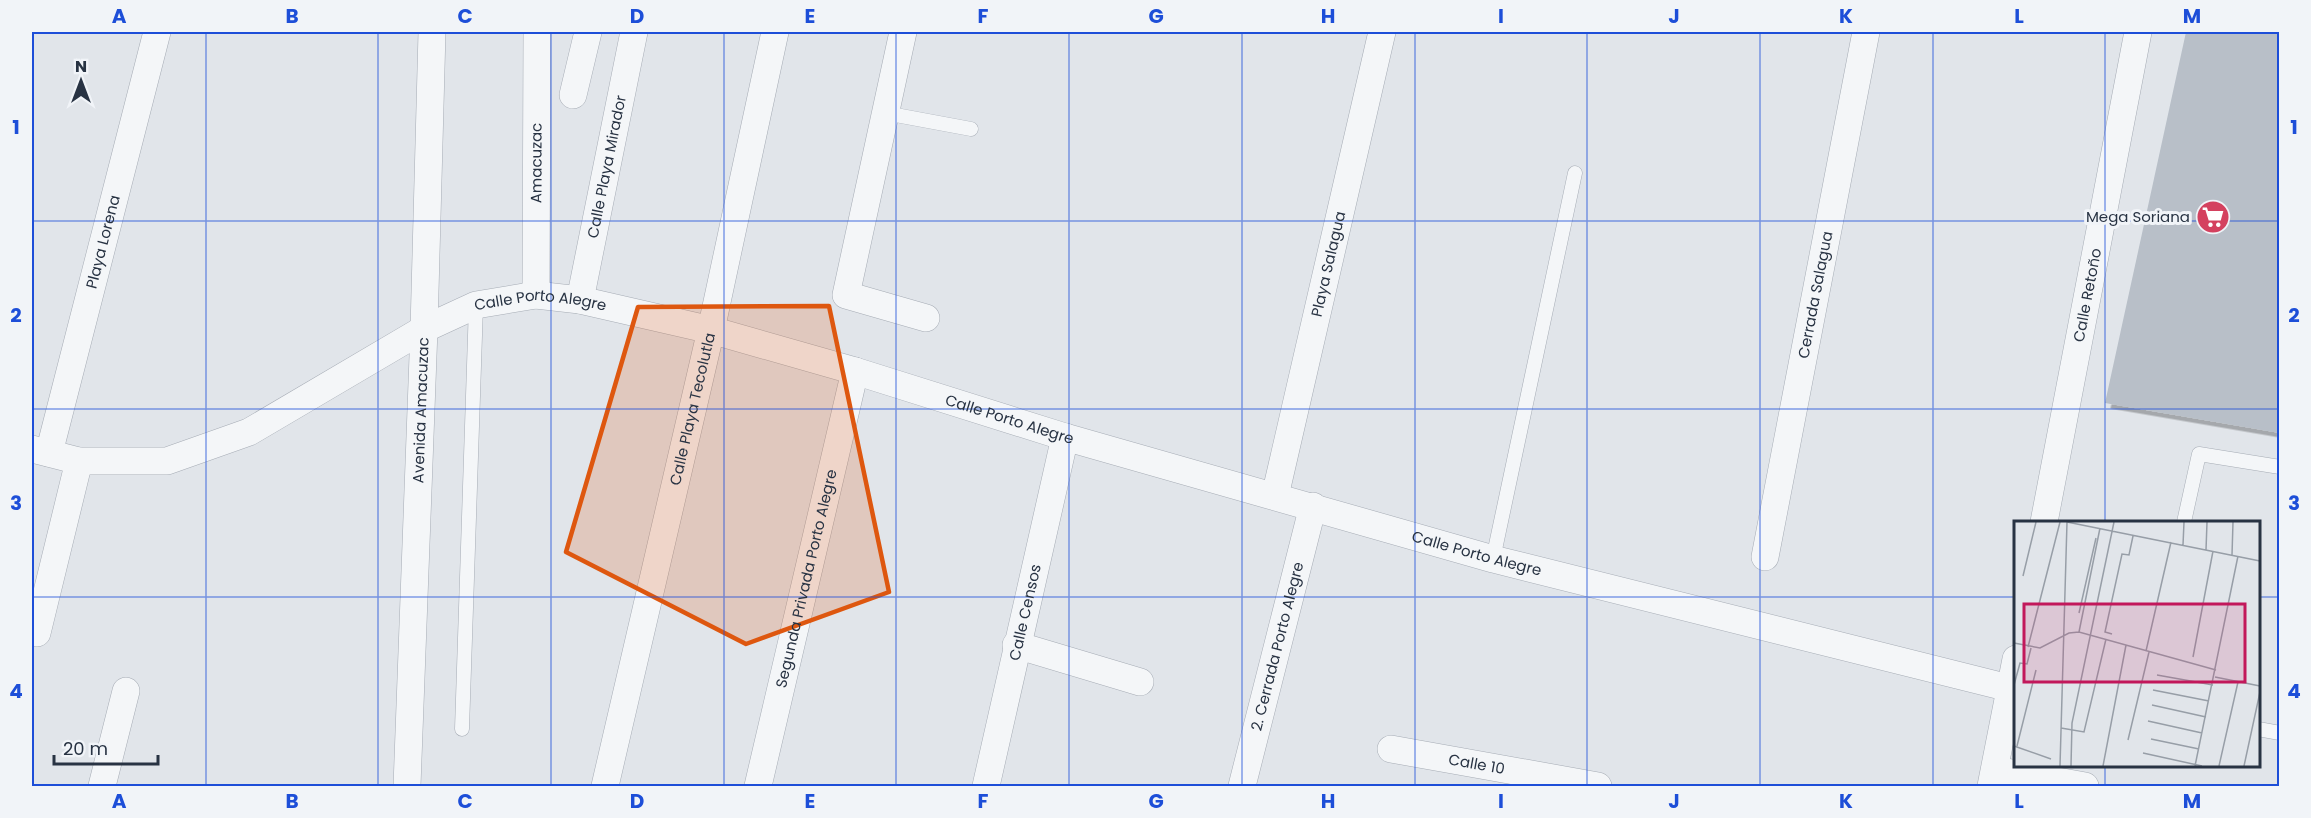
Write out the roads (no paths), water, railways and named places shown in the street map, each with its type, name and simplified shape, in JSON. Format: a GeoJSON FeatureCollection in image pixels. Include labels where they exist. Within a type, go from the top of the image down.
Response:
{"type":"FeatureCollection","features":[{"type":"Feature","properties":{"kind":"street","name":"Playa Lorena"},"geometry":{"type":"LineString","coordinates":[[40,451],[157,32]]}},
{"type":"Feature","properties":{"kind":"street","name":"Avenida Amacuzac"},"geometry":{"type":"LineString","coordinates":[[407,786],[424,329],[432,32]]}},
{"type":"Feature","properties":{"kind":"street","name":"Amacuzac"},"geometry":{"type":"LineString","coordinates":[[536,295],[537,32]]}},
{"type":"Feature","properties":{"kind":"street"},"geometry":{"type":"LineString","coordinates":[[573,95],[588,32]]}},
{"type":"Feature","properties":{"kind":"street","name":"Calle Playa Mirador"},"geometry":{"type":"LineString","coordinates":[[580,300],[634,32]]}},
{"type":"Feature","properties":{"kind":"street","name":"Calle Playa Tecolutla"},"geometry":{"type":"LineString","coordinates":[[605,786],[711,330],[775,32]]}},
{"type":"Feature","properties":{"kind":"street"},"geometry":{"type":"LineString","coordinates":[[903,32],[846,295],[926,318]]}},
{"type":"Feature","properties":{"kind":"street","name":"Playa Salagua"},"geometry":{"type":"LineString","coordinates":[[1275,496],[1382,32]]}},
{"type":"Feature","properties":{"kind":"street","name":"Cerrada Salagua"},"geometry":{"type":"LineString","coordinates":[[1765,557],[1866,32]]}},
{"type":"Feature","properties":{"kind":"street","name":"Calle Retoño"},"geometry":{"type":"LineString","coordinates":[[2044,521],[2138,32]]}},
{"type":"Feature","properties":{"kind":"street","name":"Calle Porto Alegre"},"geometry":{"type":"LineString","coordinates":[[40,451],[79,460],[167,460],[249,432],[424,329],[476,305],[536,295],[580,300],[711,330],[855,371],[1065,437],[1314,506],[1493,559],[2009,688]]}},
{"type":"Feature","properties":{"kind":"street","name":"Segunda Privada Porto Alegre"},"geometry":{"type":"LineString","coordinates":[[758,786],[855,371]]}},
{"type":"Feature","properties":{"kind":"street","name":"Calle Censos"},"geometry":{"type":"LineString","coordinates":[[986,786],[1016,645],[1065,437]]}},
{"type":"Feature","properties":{"kind":"street"},"geometry":{"type":"LineString","coordinates":[[32,632],[37,633],[79,460]]}},
{"type":"Feature","properties":{"kind":"street","name":"2. Cerrada Porto Alegre"},"geometry":{"type":"LineString","coordinates":[[1242,786],[1314,506]]}},
{"type":"Feature","properties":{"kind":"street"},"geometry":{"type":"LineString","coordinates":[[1016,645],[1140,682]]}},
{"type":"Feature","properties":{"kind":"street"},"geometry":{"type":"LineString","coordinates":[[2014,667],[1993,778],[2085,786]]}},
{"type":"Feature","properties":{"kind":"street"},"geometry":{"type":"LineString","coordinates":[[102,786],[126,691]]}},
{"type":"Feature","properties":{"kind":"street","name":"Calle 10"},"geometry":{"type":"LineString","coordinates":[[1391,750],[1598,786]]}},
{"type":"Feature","properties":{"kind":"lane"},"geometry":{"type":"LineString","coordinates":[[885,113],[971,129]]}},
{"type":"Feature","properties":{"kind":"lane"},"geometry":{"type":"LineString","coordinates":[[1493,559],[1575,173]]}},
{"type":"Feature","properties":{"kind":"lane"},"geometry":{"type":"LineString","coordinates":[[462,729],[476,305]]}},
{"type":"Feature","properties":{"kind":"lane"},"geometry":{"type":"LineString","coordinates":[[2184,521],[2199,454],[2280,467]]}},
{"type":"Feature","properties":{"kind":"lane"},"geometry":{"type":"LineString","coordinates":[[2260,729],[2280,733]]}},
{"type":"Feature","properties":{"kind":"place","name":"Mega Soriana"},"geometry":{"type":"Point","coordinates":[2213,217]}}]}
